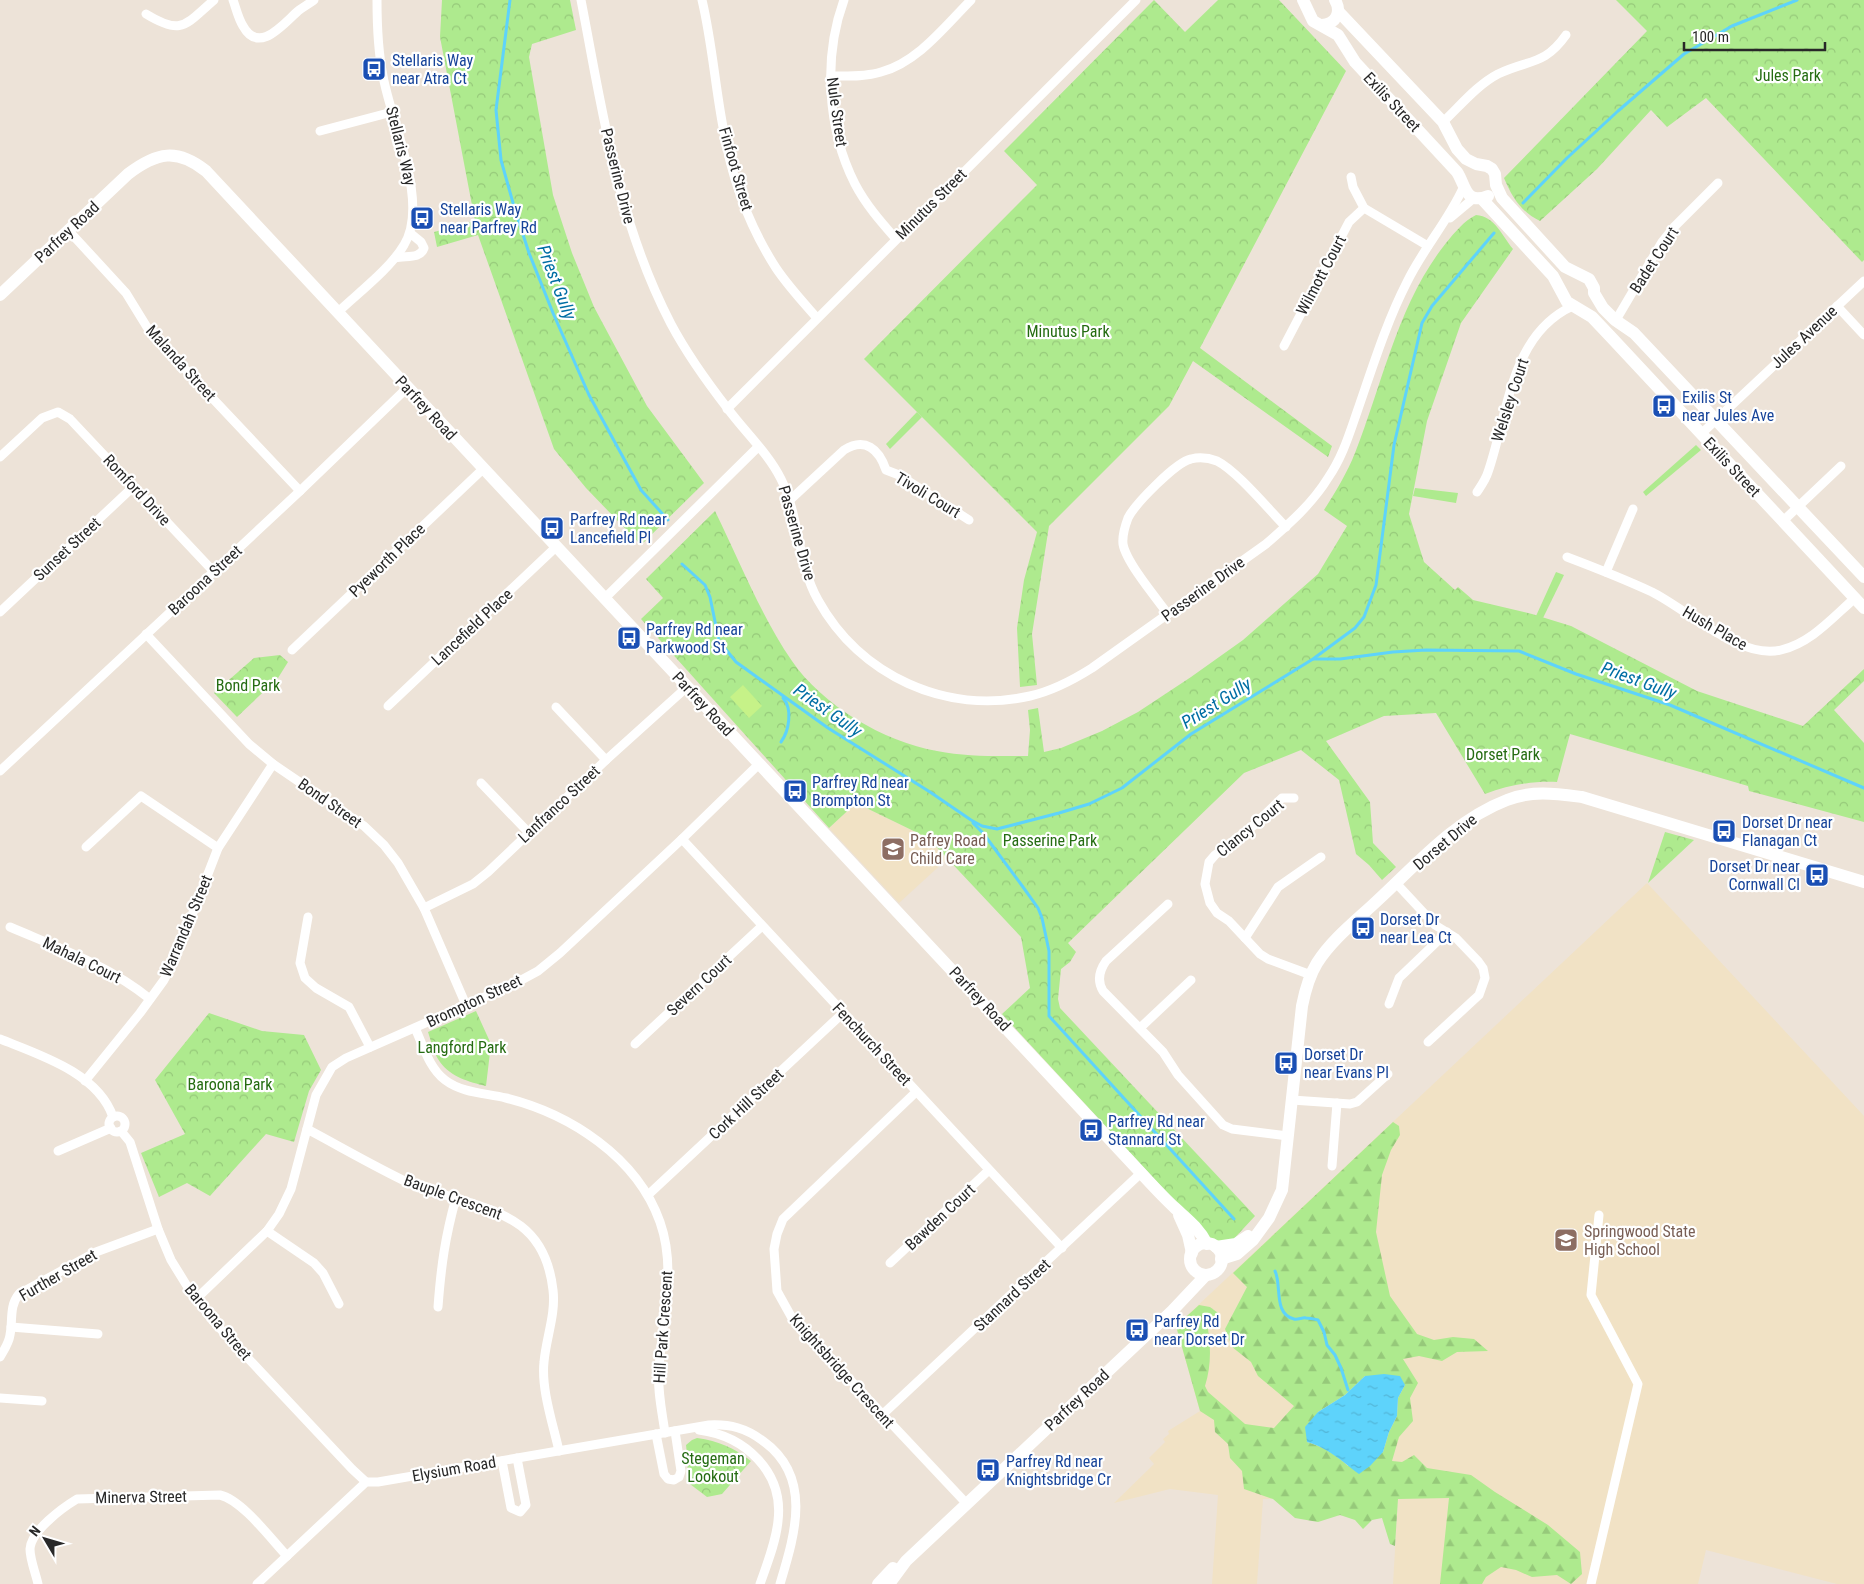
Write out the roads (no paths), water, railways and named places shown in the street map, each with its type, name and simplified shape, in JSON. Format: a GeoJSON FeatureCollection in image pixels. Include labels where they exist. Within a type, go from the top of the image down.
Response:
{"type":"FeatureCollection","features":[{"type":"Feature","properties":{"kind":"street"},"geometry":{"type":"LineString","coordinates":[[146,14],[162,24],[174,27],[188,23],[214,0]]}},
{"type":"Feature","properties":{"kind":"street"},"geometry":{"type":"LineString","coordinates":[[233,0],[243,26],[250,35],[260,38],[271,36],[300,9],[314,0]]}},
{"type":"Feature","properties":{"kind":"street","name":"Stellaris Way"},"geometry":{"type":"LineString","coordinates":[[337,312],[395,258],[410,233],[414,207],[413,196],[383,77],[378,49],[377,0]]}},
{"type":"Feature","properties":{"kind":"street","name":"Passerine Drive"},"geometry":{"type":"LineString","coordinates":[[581,0],[616,178],[644,267],[680,339],[728,409],[781,479],[790,500],[804,566],[818,600],[837,628],[860,653],[891,676],[919,689],[949,697],[976,701],[1004,701],[1032,696],[1065,684],[1092,668],[1266,544],[1286,527],[1329,478],[1342,453],[1391,316],[1407,281],[1456,204],[1463,184]]}},
{"type":"Feature","properties":{"kind":"street","name":"Finfoot Street"},"geometry":{"type":"LineString","coordinates":[[702,0],[723,129],[734,173],[747,213],[760,241],[777,268],[792,289],[818,318]]}},
{"type":"Feature","properties":{"kind":"street","name":"Nule Street"},"geometry":{"type":"LineString","coordinates":[[844,0],[836,20],[832,43],[831,76],[837,132],[855,182],[879,220],[896,239]]}},
{"type":"Feature","properties":{"kind":"street"},"geometry":{"type":"LineString","coordinates":[[831,76],[862,76],[881,72],[901,64],[920,51],[972,0]]}},
{"type":"Feature","properties":{"kind":"street","name":"Minutus Street"},"geometry":{"type":"LineString","coordinates":[[728,409],[1136,0]]}},
{"type":"Feature","properties":{"kind":"street","name":"Exilis Street"},"geometry":{"type":"LineString","coordinates":[[1308,3],[1310,18],[1338,35],[1355,62],[1457,172],[1466,193],[1478,198],[1553,276],[1569,301],[1602,326],[1864,608]]}},
{"type":"Feature","properties":{"kind":"street","name":"Exilis Street"},"geometry":{"type":"LineString","coordinates":[[1322,25],[1335,20],[1336,6]]}},
{"type":"Feature","properties":{"kind":"street","name":"Exilis Street"},"geometry":{"type":"LineString","coordinates":[[1336,6],[1443,122],[1458,149],[1466,159],[1492,169],[1496,174],[1496,185],[1502,198],[1566,267],[1589,279],[1594,288],[1594,293],[1603,308],[1634,333],[1864,577]]}},
{"type":"Feature","properties":{"kind":"street"},"geometry":{"type":"LineString","coordinates":[[1443,122],[1486,82],[1499,74],[1546,57],[1557,48],[1566,35]]}},
{"type":"Feature","properties":{"kind":"street"},"geometry":{"type":"LineString","coordinates":[[320,131],[392,112]]}},
{"type":"Feature","properties":{"kind":"street","name":"Parfrey Road"},"geometry":{"type":"LineString","coordinates":[[0,295],[128,174],[142,164],[163,156],[182,156],[192,160],[206,171],[482,469],[605,598],[1141,1173],[1191,1222],[1215,1250]]}},
{"type":"Feature","properties":{"kind":"street"},"geometry":{"type":"LineString","coordinates":[[1463,184],[1466,170],[1476,164]]}},
{"type":"Feature","properties":{"kind":"street"},"geometry":{"type":"LineString","coordinates":[[1351,178],[1353,188],[1364,208],[1428,246]]}},
{"type":"Feature","properties":{"kind":"street","name":"Badet Court"},"geometry":{"type":"LineString","coordinates":[[1616,320],[1662,242],[1674,226],[1718,183]]}},
{"type":"Feature","properties":{"kind":"street"},"geometry":{"type":"LineString","coordinates":[[1478,198],[1492,193],[1496,185]]}},
{"type":"Feature","properties":{"kind":"street","name":"Passerine Drive"},"geometry":{"type":"LineString","coordinates":[[1444,223],[1478,198]]}},
{"type":"Feature","properties":{"kind":"street","name":"Wilmott Court"},"geometry":{"type":"LineString","coordinates":[[1284,346],[1350,222],[1364,208]]}},
{"type":"Feature","properties":{"kind":"street","name":"Malanda Street"},"geometry":{"type":"LineString","coordinates":[[68,230],[126,293],[150,332],[300,492]]}},
{"type":"Feature","properties":{"kind":"street"},"geometry":{"type":"LineString","coordinates":[[395,258],[404,255],[419,255],[423,251],[424,248],[421,242],[410,233]]}},
{"type":"Feature","properties":{"kind":"street"},"geometry":{"type":"LineString","coordinates":[[1580,275],[1570,278],[1563,286],[1569,301],[1586,305],[1593,298],[1594,293]]}},
{"type":"Feature","properties":{"kind":"street","name":"Jules Avenue"},"geometry":{"type":"LineString","coordinates":[[1701,434],[1864,281]]}},
{"type":"Feature","properties":{"kind":"street","name":"Welsley Court"},"geometry":{"type":"LineString","coordinates":[[1477,492],[1488,474],[1502,420],[1523,356],[1531,342],[1569,301]]}},
{"type":"Feature","properties":{"kind":"street"},"geometry":{"type":"LineString","coordinates":[[1837,306],[1864,335]]}},
{"type":"Feature","properties":{"kind":"street","name":"Baroona Street"},"geometry":{"type":"LineString","coordinates":[[0,771],[300,492],[408,388]]}},
{"type":"Feature","properties":{"kind":"street","name":"Romford Drive"},"geometry":{"type":"LineString","coordinates":[[0,457],[42,418],[58,412],[70,419],[214,572]]}},
{"type":"Feature","properties":{"kind":"street","name":"Tivoli Court"},"geometry":{"type":"LineString","coordinates":[[790,500],[844,450],[853,444],[861,443],[869,446],[884,463],[886,470],[899,475],[969,520]]}},
{"type":"Feature","properties":{"kind":"street"},"geometry":{"type":"LineString","coordinates":[[605,598],[758,447]]}},
{"type":"Feature","properties":{"kind":"street"},"geometry":{"type":"LineString","coordinates":[[1168,614],[1130,560],[1123,545],[1124,531],[1129,517],[1136,506],[1177,465],[1190,459],[1206,458],[1218,461],[1232,472],[1286,527]]}},
{"type":"Feature","properties":{"kind":"street"},"geometry":{"type":"LineString","coordinates":[[1783,522],[1841,466]]}},
{"type":"Feature","properties":{"kind":"street","name":"Pyeworth Place"},"geometry":{"type":"LineString","coordinates":[[292,650],[482,469]]}},
{"type":"Feature","properties":{"kind":"street","name":"Sunset Street"},"geometry":{"type":"LineString","coordinates":[[0,612],[134,486]]}},
{"type":"Feature","properties":{"kind":"street"},"geometry":{"type":"LineString","coordinates":[[1606,572],[1633,510]]}},
{"type":"Feature","properties":{"kind":"street","name":"Lancefield Place"},"geometry":{"type":"LineString","coordinates":[[388,706],[556,547]]}},
{"type":"Feature","properties":{"kind":"street","name":"Hush Place"},"geometry":{"type":"LineString","coordinates":[[1567,557],[1606,572],[1667,600],[1728,639],[1755,650],[1780,650],[1803,642],[1855,598]]}},
{"type":"Feature","properties":{"kind":"street","name":"Bond Street"},"geometry":{"type":"LineString","coordinates":[[146,634],[249,744],[273,764],[364,826],[398,862],[424,908],[466,1005]]}},
{"type":"Feature","properties":{"kind":"street","name":"Lanfranco Street"},"geometry":{"type":"LineString","coordinates":[[424,908],[473,884],[687,687]]}},
{"type":"Feature","properties":{"kind":"street"},"geometry":{"type":"LineString","coordinates":[[556,707],[606,760]]}},
{"type":"Feature","properties":{"kind":"street","name":"Warrandah Street"},"geometry":{"type":"LineString","coordinates":[[85,1081],[164,980],[175,959],[218,848],[273,764]]}},
{"type":"Feature","properties":{"kind":"street","name":"Brompton Street"},"geometry":{"type":"LineString","coordinates":[[196,1299],[267,1231],[279,1214],[291,1189],[316,1095],[332,1067],[346,1058],[514,984],[538,971],[560,953],[682,839],[759,764]]}},
{"type":"Feature","properties":{"kind":"street"},"geometry":{"type":"LineString","coordinates":[[482,783],[529,833]]}},
{"type":"Feature","properties":{"kind":"street","name":"Dorset Drive"},"geometry":{"type":"LineString","coordinates":[[1215,1250],[1236,1244],[1264,1224],[1276,1206],[1282,1190],[1302,1006],[1311,975],[1320,959],[1340,936],[1448,835],[1483,810],[1509,799],[1534,794],[1582,797],[1864,882]]}},
{"type":"Feature","properties":{"kind":"street"},"geometry":{"type":"LineString","coordinates":[[86,847],[141,796],[218,848]]}},
{"type":"Feature","properties":{"kind":"street","name":"Clancy Court"},"geometry":{"type":"LineString","coordinates":[[1294,798],[1282,798],[1252,826],[1215,854],[1209,862],[1205,884],[1210,903],[1217,913],[1229,921],[1260,954],[1268,959],[1311,975]]}},
{"type":"Feature","properties":{"kind":"street","name":"Fenchurch Street"},"geometry":{"type":"LineString","coordinates":[[682,839],[1062,1248]]}},
{"type":"Feature","properties":{"kind":"street"},"geometry":{"type":"LineString","coordinates":[[1245,938],[1278,887],[1321,857]]}},
{"type":"Feature","properties":{"kind":"street"},"geometry":{"type":"LineString","coordinates":[[1396,883],[1435,925],[1456,938],[1478,960],[1483,968],[1485,978],[1479,994],[1428,1042]]}},
{"type":"Feature","properties":{"kind":"street"},"geometry":{"type":"LineString","coordinates":[[1168,904],[1106,961],[1101,968],[1099,985],[1163,1052],[1178,1076],[1223,1125],[1232,1129],[1288,1136]]}},
{"type":"Feature","properties":{"kind":"street"},"geometry":{"type":"LineString","coordinates":[[308,917],[300,963],[305,978],[316,988],[349,1007],[370,1047]]}},
{"type":"Feature","properties":{"kind":"street","name":"Severn Court"},"geometry":{"type":"LineString","coordinates":[[636,1044],[762,926]]}},
{"type":"Feature","properties":{"kind":"street","name":"Mahala Court"},"geometry":{"type":"LineString","coordinates":[[10,927],[94,962],[150,999]]}},
{"type":"Feature","properties":{"kind":"street"},"geometry":{"type":"LineString","coordinates":[[1388,1004],[1399,978],[1448,932]]}},
{"type":"Feature","properties":{"kind":"street"},"geometry":{"type":"LineString","coordinates":[[1140,1028],[1190,980]]}},
{"type":"Feature","properties":{"kind":"street","name":"Cork Hill Street"},"geometry":{"type":"LineString","coordinates":[[648,1195],[843,1013]]}},
{"type":"Feature","properties":{"kind":"street","name":"Hill Park Crescent"},"geometry":{"type":"LineString","coordinates":[[415,1028],[433,1068],[445,1080],[464,1090],[506,1098],[543,1109],[576,1126],[601,1144],[627,1169],[648,1195],[660,1222],[667,1257],[668,1299],[659,1369],[660,1433],[664,1474],[668,1479],[674,1480],[682,1472],[675,1431]]}},
{"type":"Feature","properties":{"kind":"street","name":"Baroona Street"},"geometry":{"type":"LineString","coordinates":[[0,1039],[57,1062],[85,1081],[107,1103],[113,1117],[118,1116],[123,1119],[124,1127],[121,1131],[130,1142],[158,1229],[171,1260],[196,1299],[213,1322],[366,1482]]}},
{"type":"Feature","properties":{"kind":"street"},"geometry":{"type":"LineString","coordinates":[[1292,1100],[1350,1104],[1357,1102],[1388,1074]]}},
{"type":"Feature","properties":{"kind":"street","name":"Knightsbridge Crescent"},"geometry":{"type":"LineString","coordinates":[[916,1092],[784,1219],[777,1234],[774,1249],[778,1291],[792,1318],[966,1503]]}},
{"type":"Feature","properties":{"kind":"street"},"geometry":{"type":"LineString","coordinates":[[1332,1166],[1337,1103]]}},
{"type":"Feature","properties":{"kind":"street"},"geometry":{"type":"LineString","coordinates":[[110,1128],[110,1122],[113,1117]]}},
{"type":"Feature","properties":{"kind":"street"},"geometry":{"type":"LineString","coordinates":[[110,1128],[115,1132],[121,1131]]}},
{"type":"Feature","properties":{"kind":"street"},"geometry":{"type":"LineString","coordinates":[[58,1151],[110,1128]]}},
{"type":"Feature","properties":{"kind":"street","name":"Bauple Crescent"},"geometry":{"type":"LineString","coordinates":[[307,1129],[412,1184],[494,1211],[510,1218],[526,1229],[542,1251],[549,1268],[554,1292],[544,1363],[546,1387],[558,1451]]}},
{"type":"Feature","properties":{"kind":"street","name":"Bawden Court"},"geometry":{"type":"LineString","coordinates":[[890,1263],[990,1170]]}},
{"type":"Feature","properties":{"kind":"street","name":"Stannard Street"},"geometry":{"type":"LineString","coordinates":[[882,1415],[1141,1173]]}},
{"type":"Feature","properties":{"kind":"street"},"geometry":{"type":"LineString","coordinates":[[438,1307],[443,1251],[456,1198]]}},
{"type":"Feature","properties":{"kind":"street","name":"Parfrey Road"},"geometry":{"type":"LineString","coordinates":[[1176,1209],[1188,1235],[1192,1253]]}},
{"type":"Feature","properties":{"kind":"street"},"geometry":{"type":"LineString","coordinates":[[1591,1584],[1638,1384],[1591,1295],[1599,1215]]}},
{"type":"Feature","properties":{"kind":"street","name":"Further Street"},"geometry":{"type":"LineString","coordinates":[[0,1357],[7,1345],[11,1327],[13,1301],[19,1294],[96,1252],[158,1229]]}},
{"type":"Feature","properties":{"kind":"street"},"geometry":{"type":"LineString","coordinates":[[267,1231],[314,1263],[323,1273],[339,1304]]}},
{"type":"Feature","properties":{"kind":"street"},"geometry":{"type":"LineString","coordinates":[[1199,1245],[1215,1250],[1220,1265],[1217,1271],[1206,1275],[1198,1273],[1192,1267],[1190,1260],[1192,1253],[1199,1245]]}},
{"type":"Feature","properties":{"kind":"street","name":"Parfrey Road"},"geometry":{"type":"LineString","coordinates":[[1182,1302],[1189,1283],[1192,1267]]}},
{"type":"Feature","properties":{"kind":"street","name":"Parfrey Road"},"geometry":{"type":"LineString","coordinates":[[889,1584],[906,1561],[1182,1302],[1206,1275]]}},
{"type":"Feature","properties":{"kind":"street"},"geometry":{"type":"LineString","coordinates":[[11,1327],[98,1334]]}},
{"type":"Feature","properties":{"kind":"street"},"geometry":{"type":"LineString","coordinates":[[0,1398],[42,1401]]}},
{"type":"Feature","properties":{"kind":"street","name":"Elysium Road"},"geometry":{"type":"LineString","coordinates":[[366,1482],[378,1482],[689,1428],[716,1425],[738,1427],[769,1445],[780,1456],[788,1469],[794,1485],[796,1519],[792,1543],[780,1584]]}},
{"type":"Feature","properties":{"kind":"street","name":"Elysium Road"},"geometry":{"type":"LineString","coordinates":[[689,1428],[714,1432],[742,1444],[763,1464],[771,1476],[779,1505],[778,1521],[774,1542],[760,1584]]}},
{"type":"Feature","properties":{"kind":"street"},"geometry":{"type":"LineString","coordinates":[[502,1461],[511,1508],[520,1512],[526,1505],[517,1458]]}},
{"type":"Feature","properties":{"kind":"street"},"geometry":{"type":"LineString","coordinates":[[257,1584],[366,1482]]}},
{"type":"Feature","properties":{"kind":"street","name":"Minerva Street"},"geometry":{"type":"LineString","coordinates":[[38,1584],[30,1550],[34,1536],[65,1506],[77,1499],[220,1495],[228,1497],[244,1510],[287,1556]]}},
{"type":"Feature","properties":{"kind":"street","name":"Parfrey Road"},"geometry":{"type":"LineString","coordinates":[[878,1584],[890,1570],[906,1561]]}},
{"type":"Feature","properties":{"kind":"water"},"geometry":{"type":"Polygon","coordinates":[[[1384,1374],[1400,1376],[1405,1385],[1398,1398],[1397,1416],[1389,1432],[1383,1452],[1370,1466],[1359,1474],[1329,1452],[1307,1442],[1305,1427],[1318,1412],[1345,1395],[1365,1376],[1384,1374]]]}},
{"type":"Feature","properties":{"kind":"waterway","name":"Priest Gully"},"geometry":{"type":"LineString","coordinates":[[510,0],[496,110],[501,160],[515,210],[529,253],[589,395],[641,490],[668,520]]}},
{"type":"Feature","properties":{"kind":"waterway"},"geometry":{"type":"LineString","coordinates":[[1523,203],[1567,158],[1684,54],[1732,26],[1797,0]]}},
{"type":"Feature","properties":{"kind":"waterway","name":"Priest Gully"},"geometry":{"type":"LineString","coordinates":[[682,564],[705,585],[710,597],[719,641],[736,662],[828,728],[971,820],[982,826],[997,829],[1089,804],[1122,788],[1191,734],[1313,659],[1355,628],[1364,617],[1376,585],[1394,445],[1422,323],[1432,306],[1494,233]]}},
{"type":"Feature","properties":{"kind":"waterway","name":"Priest Gully"},"geometry":{"type":"LineString","coordinates":[[1314,659],[1340,659],[1426,650],[1519,651],[1576,674],[1670,705],[1864,788]]}},
{"type":"Feature","properties":{"kind":"waterway"},"geometry":{"type":"LineString","coordinates":[[781,742],[789,720],[788,708],[783,698]]}},
{"type":"Feature","properties":{"kind":"waterway"},"geometry":{"type":"LineString","coordinates":[[973,823],[983,833],[1023,887],[1038,908],[1042,918],[1049,951],[1049,1016],[1234,1219]]}},
{"type":"Feature","properties":{"kind":"waterway"},"geometry":{"type":"LineString","coordinates":[[1275,1271],[1283,1311],[1287,1316],[1294,1319],[1310,1318],[1318,1320],[1324,1332],[1327,1345],[1335,1355],[1341,1368],[1348,1390]]}},
{"type":"Feature","properties":{"kind":"place","name":"Stellaris Way near Atra Ct"},"geometry":{"type":"Point","coordinates":[374,69]}},
{"type":"Feature","properties":{"kind":"place","name":"Stellaris Way near Parfrey Rd"},"geometry":{"type":"Point","coordinates":[422,218]}},
{"type":"Feature","properties":{"kind":"place","name":"Exilis St near Jules Ave"},"geometry":{"type":"Point","coordinates":[1664,406]}},
{"type":"Feature","properties":{"kind":"place","name":"Parfrey Rd near Lancefield Pl"},"geometry":{"type":"Point","coordinates":[552,528]}},
{"type":"Feature","properties":{"kind":"place","name":"Parfrey Rd near Parkwood St"},"geometry":{"type":"Point","coordinates":[629,638]}},
{"type":"Feature","properties":{"kind":"place","name":"Parfrey Rd near Brompton St"},"geometry":{"type":"Point","coordinates":[795,791]}},
{"type":"Feature","properties":{"kind":"place","name":"Dorset Dr near Flanagan Ct"},"geometry":{"type":"Point","coordinates":[1724,831]}},
{"type":"Feature","properties":{"kind":"place","name":"Pafrey Road Child Care"},"geometry":{"type":"Point","coordinates":[893,849]}},
{"type":"Feature","properties":{"kind":"place","name":"Dorset Dr near Cornwall Cl"},"geometry":{"type":"Point","coordinates":[1817,875]}},
{"type":"Feature","properties":{"kind":"place","name":"Dorset Dr near Lea Ct"},"geometry":{"type":"Point","coordinates":[1363,928]}},
{"type":"Feature","properties":{"kind":"place","name":"Dorset Dr near Evans Pl"},"geometry":{"type":"Point","coordinates":[1286,1063]}},
{"type":"Feature","properties":{"kind":"place","name":"Parfrey Rd near Stannard St"},"geometry":{"type":"Point","coordinates":[1091,1130]}},
{"type":"Feature","properties":{"kind":"place","name":"Springwood State High School"},"geometry":{"type":"Point","coordinates":[1566,1240]}},
{"type":"Feature","properties":{"kind":"place","name":"Parfrey Rd near Dorset Dr"},"geometry":{"type":"Point","coordinates":[1137,1330]}},
{"type":"Feature","properties":{"kind":"place","name":"Parfrey Rd near Knightsbridge Cr"},"geometry":{"type":"Point","coordinates":[988,1470]}},
{"type":"Feature","properties":{"kind":"park label","name":"Jules Park"},"geometry":{"type":"Point","coordinates":[1788,75]}},
{"type":"Feature","properties":{"kind":"park label","name":"Minutus Park"},"geometry":{"type":"Point","coordinates":[1068,331]}},
{"type":"Feature","properties":{"kind":"park label","name":"Bond Park"},"geometry":{"type":"Point","coordinates":[248,685]}},
{"type":"Feature","properties":{"kind":"park label","name":"Dorset Park"},"geometry":{"type":"Point","coordinates":[1503,754]}},
{"type":"Feature","properties":{"kind":"park label","name":"Passerine Park"},"geometry":{"type":"Point","coordinates":[1050,840]}},
{"type":"Feature","properties":{"kind":"park label","name":"Langford Park"},"geometry":{"type":"Point","coordinates":[462,1047]}},
{"type":"Feature","properties":{"kind":"park label","name":"Baroona Park"},"geometry":{"type":"Point","coordinates":[230,1084]}},
{"type":"Feature","properties":{"kind":"park label","name":"Stegeman Lookout"},"geometry":{"type":"Point","coordinates":[713,1467]}}]}
